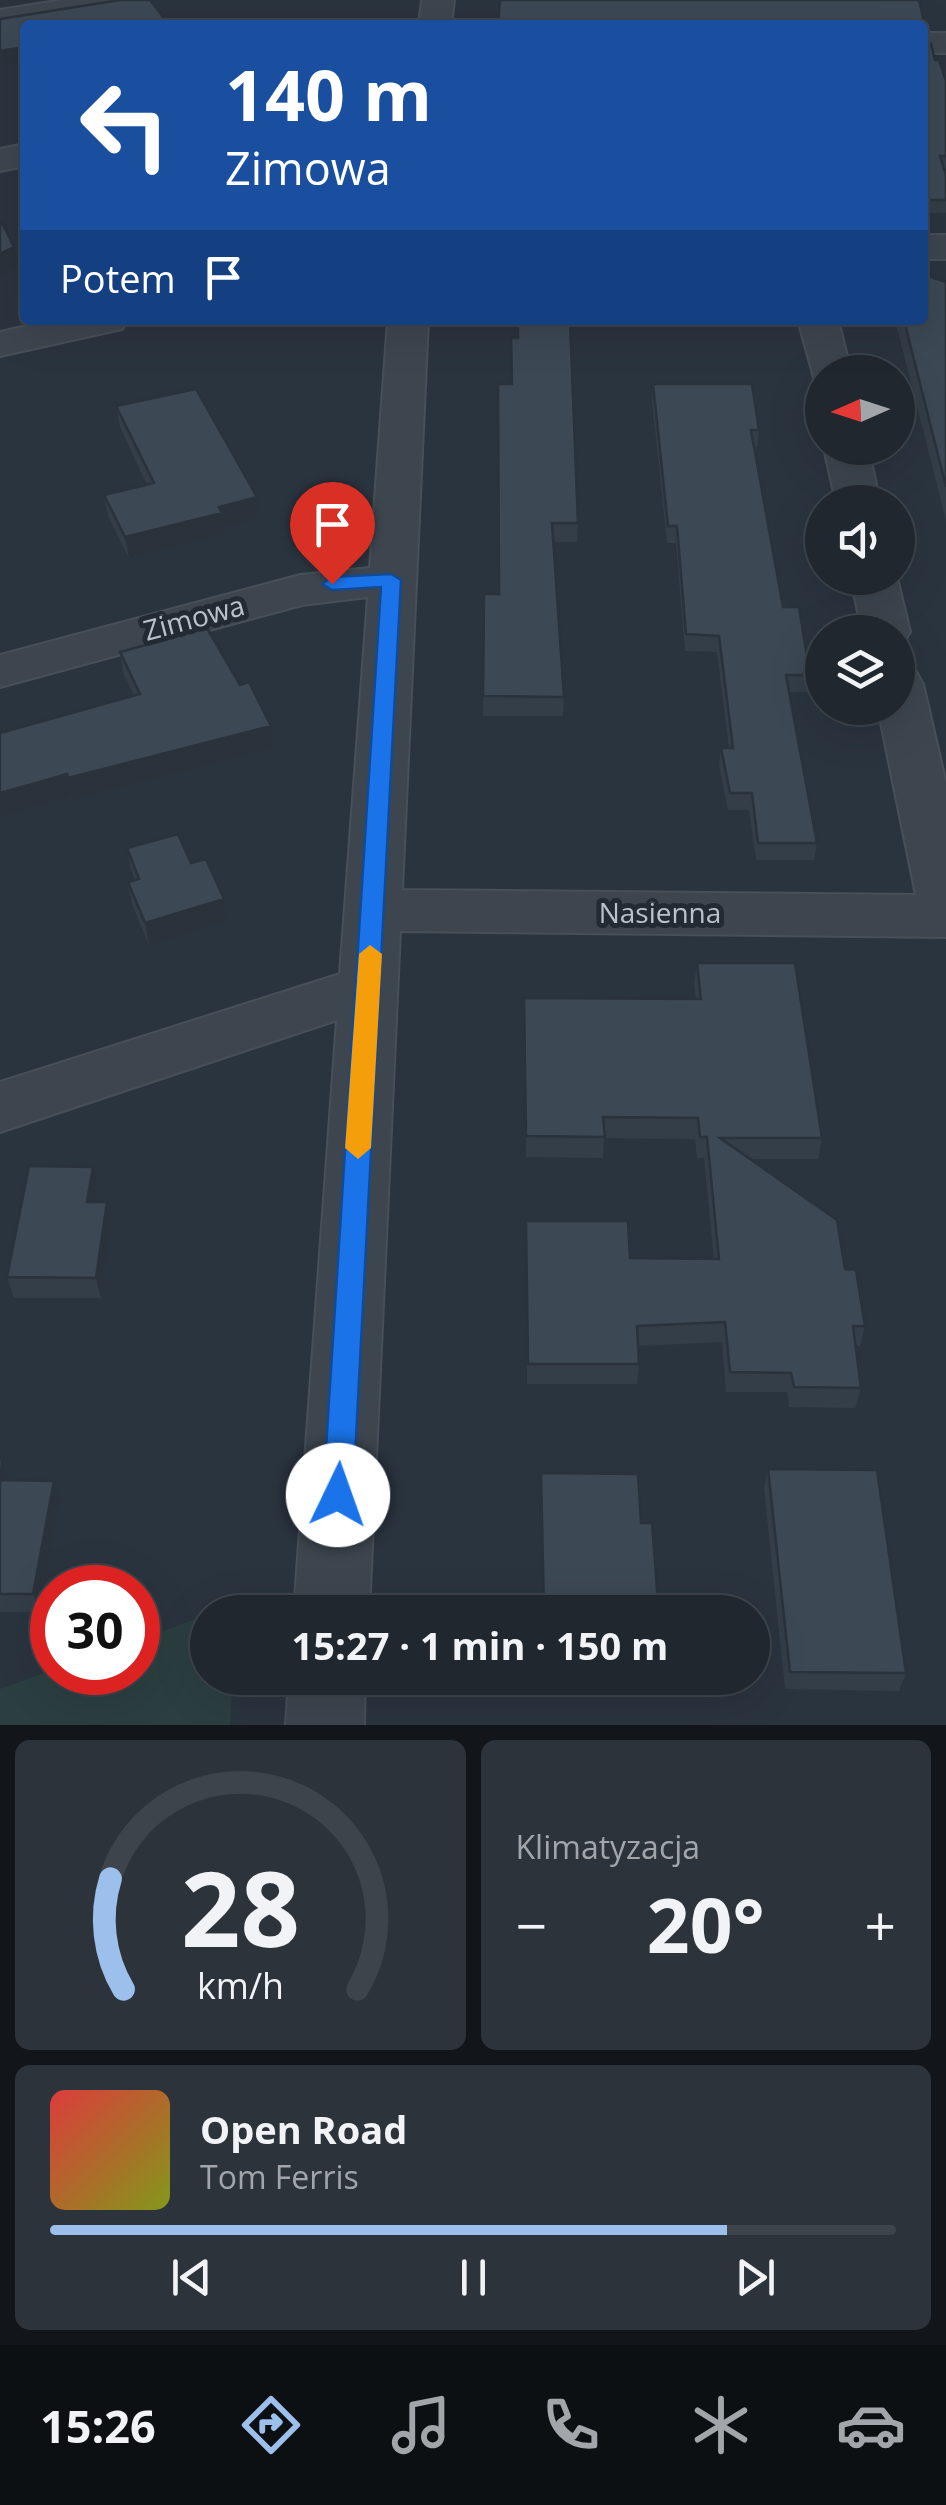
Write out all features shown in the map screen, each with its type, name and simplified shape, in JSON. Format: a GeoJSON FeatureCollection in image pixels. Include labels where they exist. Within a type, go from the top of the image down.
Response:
{"type":"FeatureCollection","features":[{"type":"Feature","properties":{"kind":"street"},"geometry":{"type":"LineString","coordinates":[[0,20],[121,0]]}},
{"type":"Feature","properties":{"kind":"street"},"geometry":{"type":"LineString","coordinates":[[0,344],[86,325]]}},
{"type":"Feature","properties":{"kind":"street"},"geometry":{"type":"LineString","coordinates":[[332,1595],[408,325]]}},
{"type":"Feature","properties":{"kind":"street"},"geometry":{"type":"LineString","coordinates":[[819,325],[826,355]]}},
{"type":"Feature","properties":{"kind":"street","name":"Zimowa"},"geometry":{"type":"LineString","coordinates":[[0,672],[300,590],[391,580]]}},
{"type":"Feature","properties":{"kind":"street"},"geometry":{"type":"LineString","coordinates":[[907,725],[946,906]]}},
{"type":"Feature","properties":{"kind":"street","name":"Nasienna"},"geometry":{"type":"LineString","coordinates":[[374,910],[946,916]]}},
{"type":"Feature","properties":{"kind":"street"},"geometry":{"type":"LineString","coordinates":[[0,1107],[368,987]]}},
{"type":"Feature","properties":{"kind":"street"},"geometry":{"type":"LineString","coordinates":[[324,1725],[326,1695]]}},
{"type":"Feature","properties":{"kind":"shaded area"},"geometry":{"type":"Polygon","coordinates":[[[190,1621],[190,1695],[232,1695],[230,1725],[0,1725],[0,1689],[30,1678],[30,1695],[160,1695],[160,1632],[190,1621]]]}},
{"type":"Feature","properties":{"kind":"building"},"geometry":{"type":"Polygon","coordinates":[[[120,0],[150,0],[165,20],[20,20],[20,48],[0,51],[0,19],[120,0]]]}},
{"type":"Feature","properties":{"kind":"building"},"geometry":{"type":"Polygon","coordinates":[[[500,0],[919,0],[923,17],[923,20],[498,20],[500,0]]]}},
{"type":"Feature","properties":{"kind":"building"},"geometry":{"type":"Polygon","coordinates":[[[928,43],[946,81],[946,156],[940,156],[946,175],[946,200],[928,200],[928,43]]]}},
{"type":"Feature","properties":{"kind":"building"},"geometry":{"type":"Polygon","coordinates":[[[0,219],[14,247],[0,254],[0,219]]]}},
{"type":"Feature","properties":{"kind":"building"},"geometry":{"type":"Polygon","coordinates":[[[928,276],[946,282],[946,487],[905,325],[928,325],[928,276]]]}},
{"type":"Feature","properties":{"kind":"building"},"geometry":{"type":"Polygon","coordinates":[[[518,325],[570,325],[578,523],[552,523],[564,697],[483,696],[484,594],[499,594],[498,384],[512,384],[511,338],[518,338],[518,325]]]}},
{"type":"Feature","properties":{"kind":"building"},"geometry":{"type":"Polygon","coordinates":[[[653,384],[752,384],[759,430],[751,430],[783,607],[799,607],[805,644],[805,675],[786,675],[817,843],[758,843],[752,793],[730,793],[721,748],[733,748],[719,636],[686,634],[677,526],[668,526],[653,384]]]}},
{"type":"Feature","properties":{"kind":"building"},"geometry":{"type":"Polygon","coordinates":[[[196,389],[257,497],[219,507],[222,513],[125,537],[104,495],[154,483],[116,406],[196,389]]]}},
{"type":"Feature","properties":{"kind":"building"},"geometry":{"type":"Polygon","coordinates":[[[207,628],[240,685],[249,682],[271,726],[0,793],[0,733],[140,694],[120,652],[207,628]]]}},
{"type":"Feature","properties":{"kind":"building"},"geometry":{"type":"Polygon","coordinates":[[[178,834],[191,863],[206,859],[224,899],[145,923],[128,882],[139,879],[127,848],[178,834]]]}},
{"type":"Feature","properties":{"kind":"building"},"geometry":{"type":"Polygon","coordinates":[[[697,963],[795,963],[822,1138],[720,1138],[837,1220],[845,1269],[856,1270],[865,1326],[853,1326],[861,1388],[794,1387],[791,1373],[730,1372],[725,1322],[637,1326],[639,1364],[528,1364],[526,1221],[628,1221],[630,1258],[719,1259],[707,1137],[700,1137],[698,1118],[603,1117],[605,1137],[526,1136],[524,998],[701,999],[697,963]]]}},
{"type":"Feature","properties":{"kind":"building"},"geometry":{"type":"Polygon","coordinates":[[[29,1166],[93,1167],[87,1202],[107,1202],[96,1278],[7,1277],[29,1166]]]}},
{"type":"Feature","properties":{"kind":"building"},"geometry":{"type":"Polygon","coordinates":[[[768,1469],[877,1470],[906,1673],[790,1672],[768,1469]]]}},
{"type":"Feature","properties":{"kind":"building"},"geometry":{"type":"Polygon","coordinates":[[[541,1473],[638,1474],[641,1523],[652,1523],[657,1595],[544,1595],[541,1473]]]}},
{"type":"Feature","properties":{"kind":"building"},"geometry":{"type":"Polygon","coordinates":[[[0,1480],[54,1481],[38,1565],[30,1565],[30,1594],[0,1594],[0,1480]]]}},
{"type":"Feature","properties":{"kind":"slow traffic"},"geometry":{"type":"LineString","coordinates":[[358,1148],[370,954]]}},
{"type":"Feature","properties":{"kind":"route"},"geometry":{"type":"LineString","coordinates":[[332,584],[391,580],[338,1495]]}}]}
